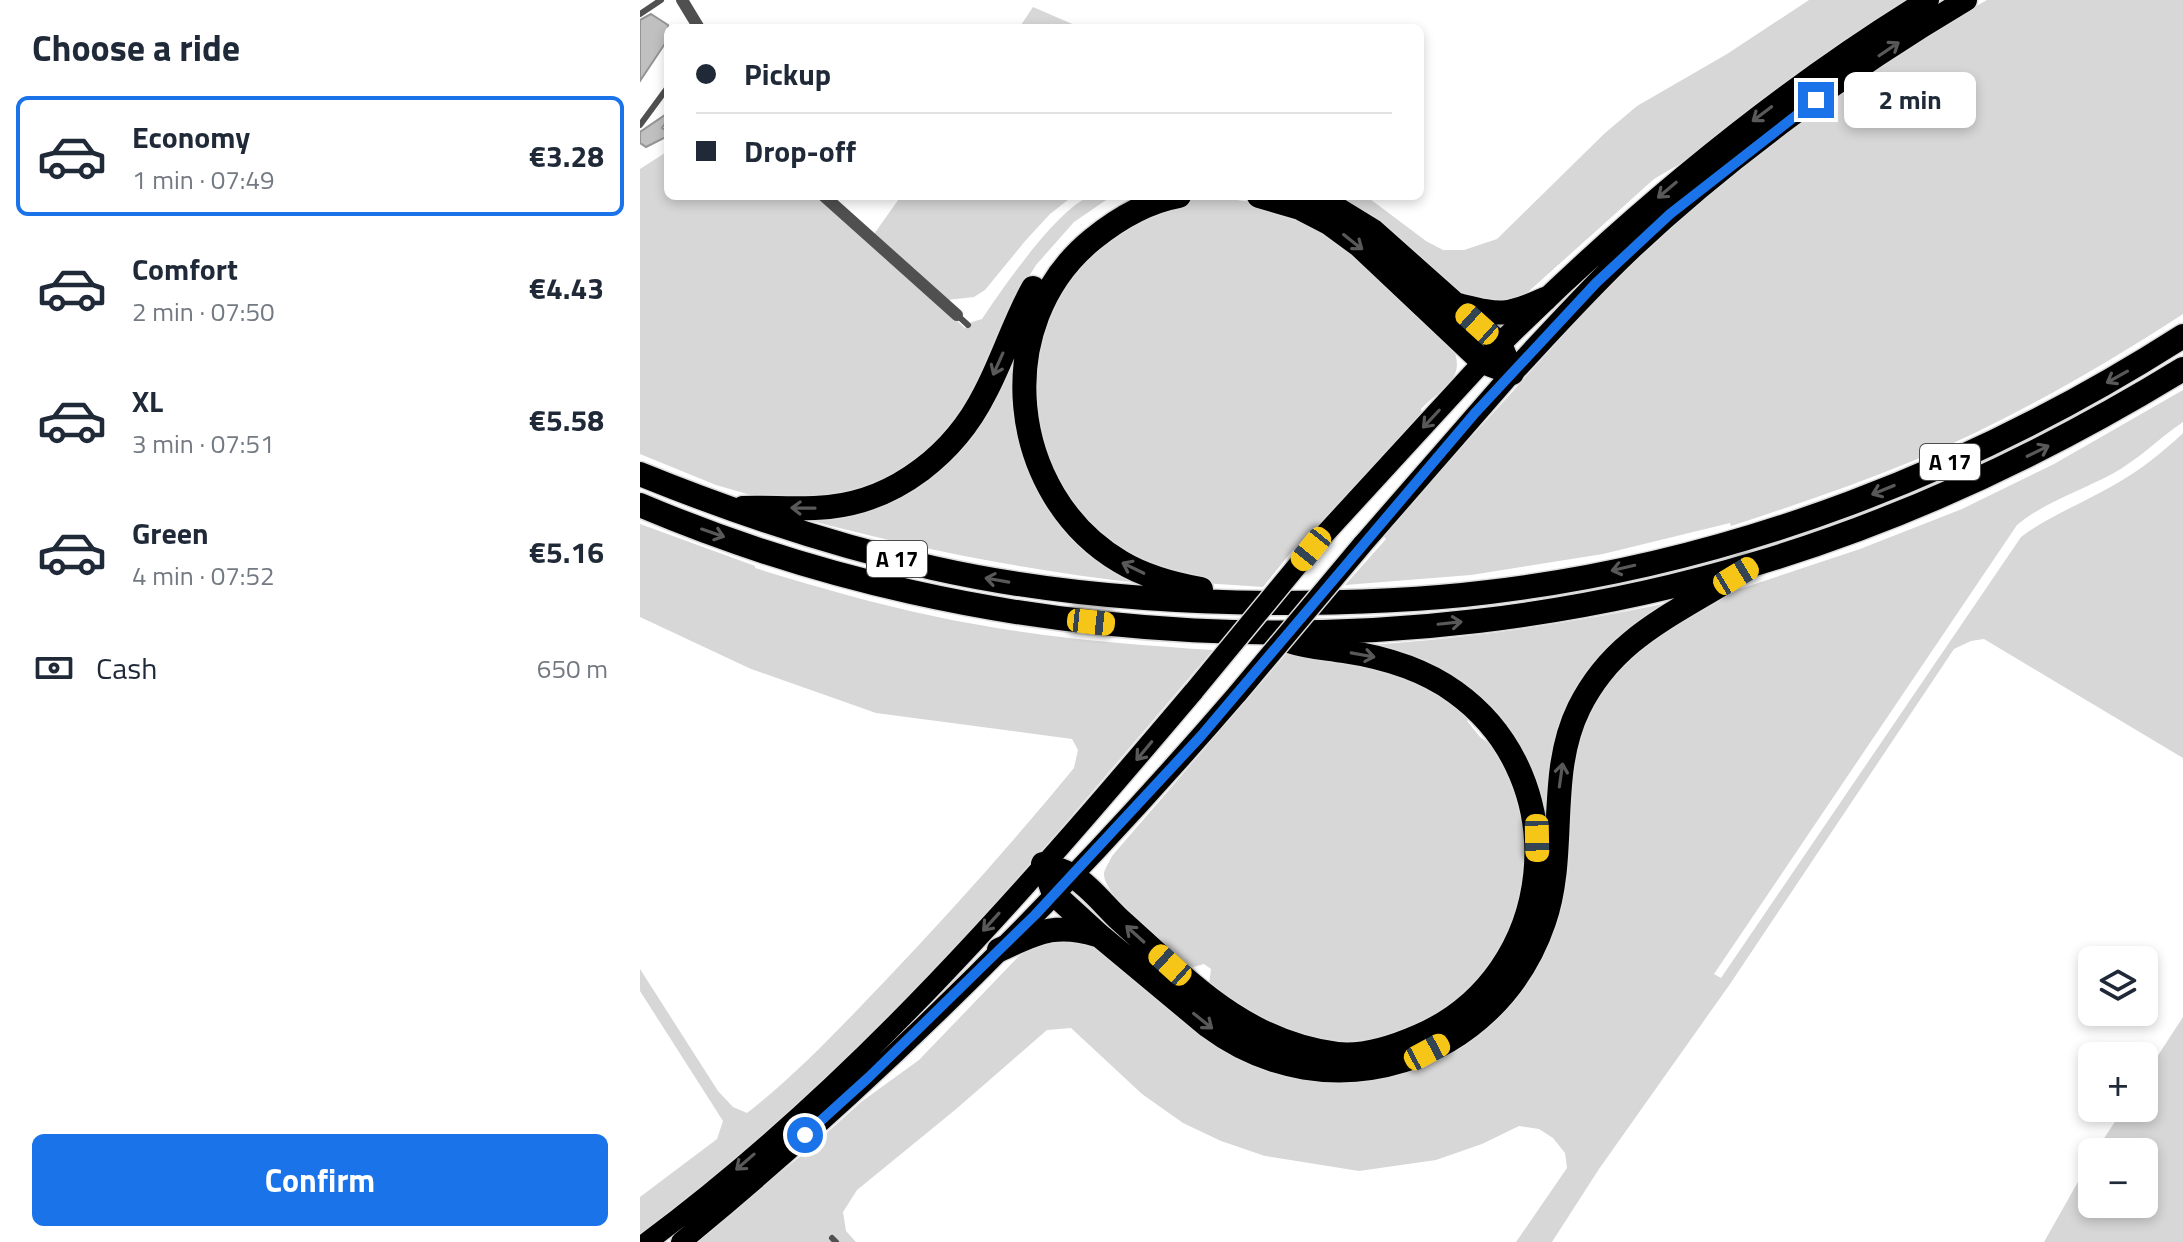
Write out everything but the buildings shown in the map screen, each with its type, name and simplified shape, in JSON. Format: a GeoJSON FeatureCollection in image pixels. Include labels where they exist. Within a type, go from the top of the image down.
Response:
{"type":"FeatureCollection","features":[{"type":"Feature","properties":{"kind":"highway"},"geometry":{"type":"LineString","coordinates":[[1492,353],[1545,299],[1655,200],[1727,141],[1853,48],[1928,0]]}},
{"type":"Feature","properties":{"kind":"highway"},"geometry":{"type":"LineString","coordinates":[[1273,200],[1300,208],[1329,223],[1492,353],[1512,373],[1596,283],[1691,197],[1834,86],[1966,0]]}},
{"type":"Feature","properties":{"kind":"highway"},"geometry":{"type":"LineString","coordinates":[[724,508],[833,507],[887,490],[929,464],[950,445],[976,410],[1025,302],[1043,270],[1062,245],[1089,221],[1122,200]]}},
{"type":"Feature","properties":{"kind":"highway"},"geometry":{"type":"LineString","coordinates":[[1166,200],[1143,207],[1112,224],[1086,244],[1061,272],[1039,309],[1029,340],[1023,378],[1024,410],[1031,447],[1046,482],[1070,518],[1099,546],[1138,571],[1176,585],[1208,590],[1233,602]]}},
{"type":"Feature","properties":{"kind":"highway"},"geometry":{"type":"LineString","coordinates":[[1323,200],[1373,231],[1455,304],[1492,353]]}},
{"type":"Feature","properties":{"kind":"highway"},"geometry":{"type":"LineString","coordinates":[[1455,304],[1498,314],[1516,312],[1545,299]]}},
{"type":"Feature","properties":{"kind":"highway","name":"A 17"},"geometry":{"type":"LineString","coordinates":[[640,474],[724,508],[799,533],[934,568],[1075,591],[1140,599],[1350,603],[1490,592],[1620,569],[1742,539],[1873,495],[1968,454],[2059,409],[2183,336]]}},
{"type":"Feature","properties":{"kind":"highway","name":"A 17"},"geometry":{"type":"LineString","coordinates":[[640,505],[807,564],[918,593],[1091,622],[1261,631],[1354,630],[1482,620],[1623,596],[1756,564],[1861,528],[1968,485],[2054,443],[2120,408],[2183,369]]}},
{"type":"Feature","properties":{"kind":"highway"},"geometry":{"type":"LineString","coordinates":[[1043,864],[1054,894],[1100,936],[1227,1040],[1279,1063],[1309,1070],[1374,1069],[1400,1063],[1447,1042],[1466,1029],[1498,1000],[1536,942],[1545,920],[1551,891],[1564,758],[1578,710],[1589,689],[1614,657],[1647,628],[1756,564]]}},
{"type":"Feature","properties":{"kind":"highway"},"geometry":{"type":"LineString","coordinates":[[1043,864],[1072,875],[1209,1000],[1243,1023],[1280,1040],[1339,1054],[1387,1048],[1452,1019],[1490,983],[1515,946],[1526,921],[1535,892],[1537,863],[1537,838],[1527,791],[1497,734],[1456,693],[1428,675],[1379,658],[1304,646],[1261,631]]}},
{"type":"Feature","properties":{"kind":"highway"},"geometry":{"type":"LineString","coordinates":[[999,950],[1042,930],[1077,929],[1100,936]]}},
{"type":"Feature","properties":{"kind":"main road"},"geometry":{"type":"LineString","coordinates":[[647,1242],[772,1139],[882,1039],[1043,864],[1194,691],[1311,549],[1492,353]]}},
{"type":"Feature","properties":{"kind":"main road"},"geometry":{"type":"LineString","coordinates":[[681,1242],[741,1193],[869,1077],[1054,894],[1238,693],[1512,373]]}},
{"type":"Feature","properties":{"kind":"street"},"geometry":{"type":"LineString","coordinates":[[682,0],[697,24]]}},
{"type":"Feature","properties":{"kind":"street"},"geometry":{"type":"LineString","coordinates":[[828,200],[957,315]]}},
{"type":"Feature","properties":{"kind":"lane"},"geometry":{"type":"LineString","coordinates":[[640,14],[661,0]]}},
{"type":"Feature","properties":{"kind":"lane"},"geometry":{"type":"LineString","coordinates":[[640,125],[664,92]]}},
{"type":"Feature","properties":{"kind":"lane"},"geometry":{"type":"LineString","coordinates":[[957,315],[968,325]]}},
{"type":"Feature","properties":{"kind":"shaded area"},"geometry":{"type":"Polygon","coordinates":[[[1809,0],[1911,0],[1654,179],[1518,301],[1476,306],[1339,200],[1371,200],[1443,250],[1464,250],[1497,239],[1605,133],[1637,106],[1727,54],[1809,0]]]}},
{"type":"Feature","properties":{"kind":"shaded area"},"geometry":{"type":"Polygon","coordinates":[[[1987,0],[2183,0],[2183,314],[2052,393],[1950,445],[1846,487],[1731,526],[1730,523],[1603,554],[1471,575],[1345,585],[1386,539],[1382,535],[1613,281],[1717,185],[1810,113],[1937,28],[1987,0]]]}},
{"type":"Feature","properties":{"kind":"shaded area"},"geometry":{"type":"Polygon","coordinates":[[[1033,7],[1072,24],[1022,24],[1033,7]]]}},
{"type":"Feature","properties":{"kind":"shaded area"},"geometry":{"type":"Polygon","coordinates":[[[664,154],[664,200],[821,200],[965,328],[982,319],[1030,252],[1074,206],[1083,200],[1106,200],[1074,222],[1036,265],[1022,288],[990,368],[936,449],[882,485],[814,502],[754,496],[716,485],[640,454],[640,169],[664,154]]]}},
{"type":"Feature","properties":{"kind":"shaded area"},"geometry":{"type":"Polygon","coordinates":[[[898,200],[1068,200],[1050,214],[985,290],[974,297],[947,300],[874,234],[898,200]]]}},
{"type":"Feature","properties":{"kind":"shaded area"},"geometry":{"type":"Polygon","coordinates":[[[1189,200],[1236,200],[1258,203],[1313,224],[1346,249],[1454,350],[1457,361],[1448,384],[1421,409],[1423,417],[1341,500],[1299,549],[1293,550],[1263,587],[1203,583],[1165,576],[1105,542],[1052,482],[1030,375],[1045,312],[1091,249],[1167,204],[1189,200]]]}},
{"type":"Feature","properties":{"kind":"shaded area"},"geometry":{"type":"Polygon","coordinates":[[[1015,342],[1032,469],[1146,584],[974,558],[805,519],[911,484],[1015,342]]]}},
{"type":"Feature","properties":{"kind":"shaded area"},"geometry":{"type":"Polygon","coordinates":[[[2183,390],[2183,422],[2121,468],[2051,503],[2017,525],[1714,974],[1721,978],[2021,537],[2132,474],[2183,433],[2183,758],[1984,639],[1954,649],[1730,984],[1599,1169],[1552,1242],[1516,1242],[1567,1168],[1565,1153],[1553,1138],[1539,1129],[1519,1126],[1482,1144],[1436,1160],[1359,1171],[1265,1156],[1221,1141],[1183,1123],[1142,1094],[1071,1028],[1047,1030],[857,1190],[843,1212],[846,1231],[856,1242],[693,1242],[802,1155],[861,1102],[919,1060],[1018,957],[1041,941],[1064,935],[1096,946],[1264,1066],[1474,1032],[1565,795],[1584,713],[1634,647],[1734,591],[1860,549],[1962,509],[2054,464],[2183,390]]]}},
{"type":"Feature","properties":{"kind":"shaded area"},"geometry":{"type":"Polygon","coordinates":[[[640,524],[755,568],[933,616],[1072,638],[1213,650],[910,999],[771,1129],[640,1237],[640,1197],[717,1139],[723,1121],[640,991],[640,969],[718,1091],[733,1107],[747,1113],[818,1050],[957,903],[1074,768],[1078,750],[1072,739],[876,713],[751,669],[640,617],[640,524]]]}},
{"type":"Feature","properties":{"kind":"shaded area"},"geometry":{"type":"Polygon","coordinates":[[[1668,603],[1583,686],[1546,849],[1497,723],[1370,645],[1519,629],[1668,603]]]}},
{"type":"Feature","properties":{"kind":"shaded area"},"geometry":{"type":"Polygon","coordinates":[[[1287,653],[1323,655],[1398,670],[1473,716],[1467,721],[1480,737],[1497,749],[1522,809],[1526,861],[1515,919],[1493,961],[1458,1002],[1419,1030],[1341,1046],[1258,1017],[1209,984],[1211,969],[1204,964],[1190,968],[1126,909],[1106,883],[1104,873],[1112,856],[1287,653]]]}},
{"type":"Feature","properties":{"kind":"shaded area"},"geometry":{"type":"Polygon","coordinates":[[[2183,1017],[2183,1242],[2044,1242],[2078,1182],[2078,1218],[2158,1218],[2158,1138],[2104,1138],[2115,1122],[2158,1122],[2158,1055],[2183,1017]]]}},
{"type":"Feature","properties":{"kind":"route"},"geometry":{"type":"LineString","coordinates":[[805,1135],[1035,915],[1201,736],[1475,413],[1596,283],[1670,214],[1816,100]]}}]}
